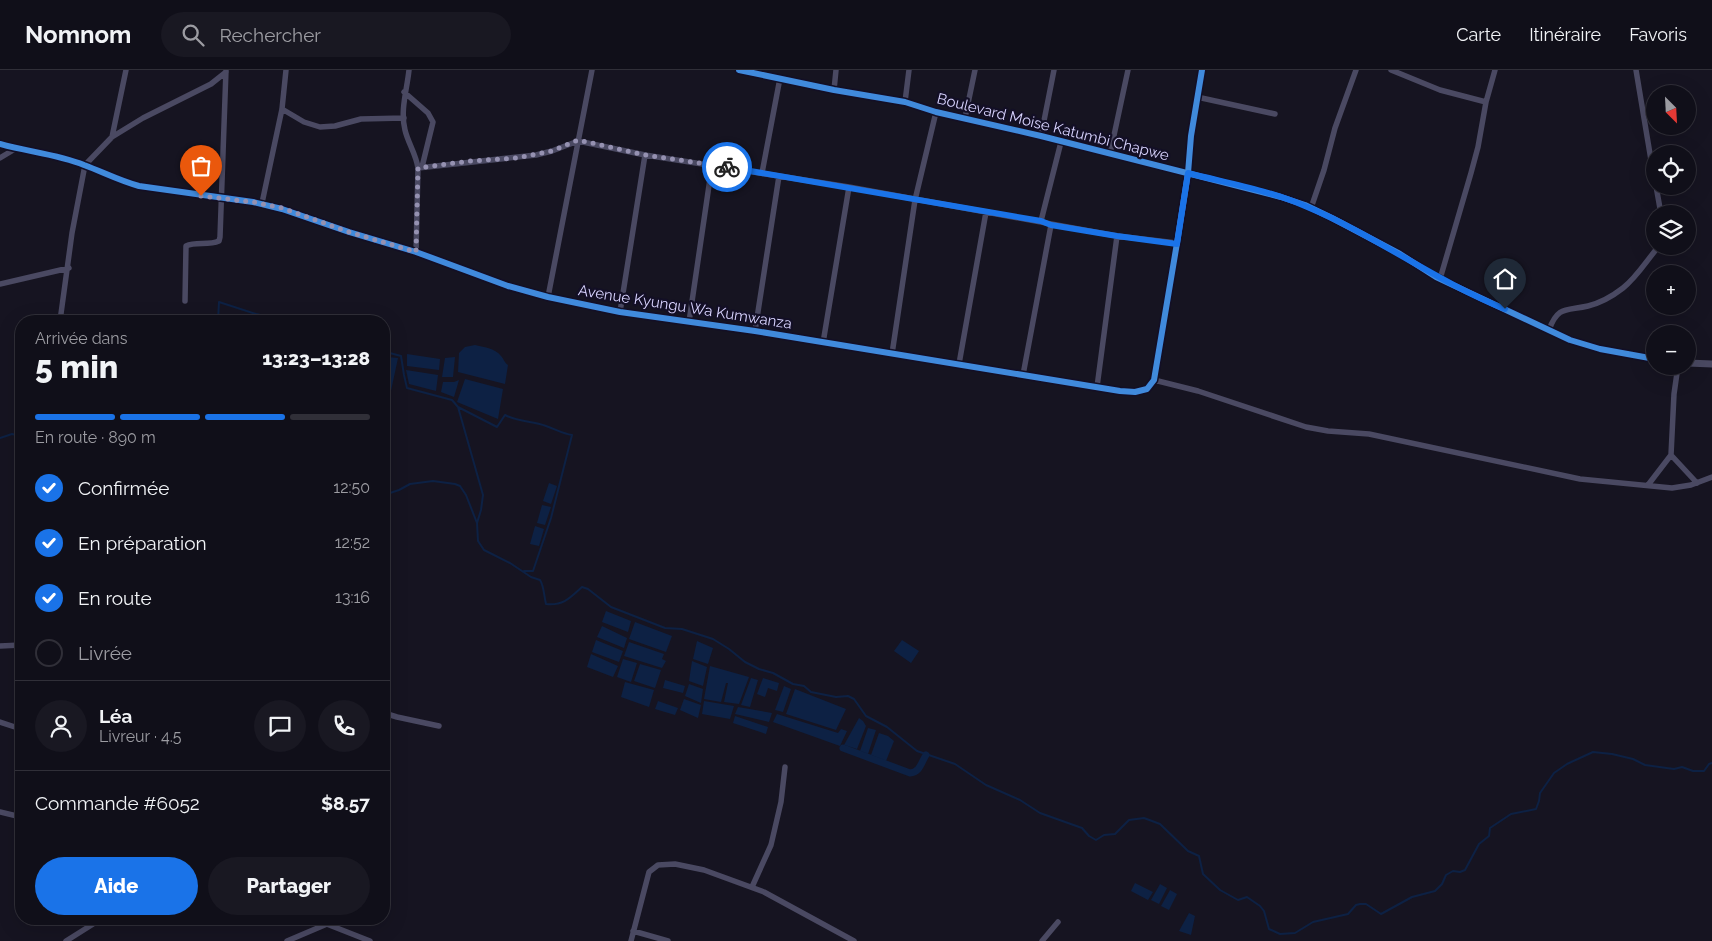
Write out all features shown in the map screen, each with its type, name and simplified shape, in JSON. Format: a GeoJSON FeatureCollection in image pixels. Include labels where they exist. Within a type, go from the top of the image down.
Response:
{"type":"FeatureCollection","features":[{"type":"Feature","properties":{"kind":"street"},"geometry":{"type":"LineString","coordinates":[[112,137],[126,70]]}},
{"type":"Feature","properties":{"kind":"street"},"geometry":{"type":"LineString","coordinates":[[262,204],[282,109],[286,70]]}},
{"type":"Feature","properties":{"kind":"street"},"geometry":{"type":"LineString","coordinates":[[409,70],[404,92],[404,118],[406,134],[420,168]]}},
{"type":"Feature","properties":{"kind":"street"},"geometry":{"type":"LineString","coordinates":[[548,297],[592,70]]}},
{"type":"Feature","properties":{"kind":"street","name":"Boulevard Moise Katumbi Chapwe"},"geometry":{"type":"LineString","coordinates":[[739,70],[754,71],[834,90],[905,102],[936,112],[1041,136],[1281,197],[1311,208],[1486,302],[1570,340],[1600,349],[1646,357]]}},
{"type":"Feature","properties":{"kind":"street"},"geometry":{"type":"LineString","coordinates":[[834,90],[836,70]]}},
{"type":"Feature","properties":{"kind":"street"},"geometry":{"type":"LineString","coordinates":[[905,102],[909,70]]}},
{"type":"Feature","properties":{"kind":"street"},"geometry":{"type":"LineString","coordinates":[[965,118],[975,70]]}},
{"type":"Feature","properties":{"kind":"street"},"geometry":{"type":"LineString","coordinates":[[1041,136],[1054,70]]}},
{"type":"Feature","properties":{"kind":"street"},"geometry":{"type":"LineString","coordinates":[[1110,154],[1128,70]]}},
{"type":"Feature","properties":{"kind":"street"},"geometry":{"type":"LineString","coordinates":[[1202,70],[1190,136],[1188,173],[1154,380],[1198,391],[1306,427],[1328,431],[1369,434],[1580,479],[1672,488],[1697,483],[1712,477]]}},
{"type":"Feature","properties":{"kind":"street"},"geometry":{"type":"LineString","coordinates":[[1311,208],[1324,170],[1335,128],[1356,70]]}},
{"type":"Feature","properties":{"kind":"street"},"geometry":{"type":"LineString","coordinates":[[1391,70],[1440,90],[1486,102]]}},
{"type":"Feature","properties":{"kind":"street"},"geometry":{"type":"LineString","coordinates":[[1440,278],[1474,164],[1486,102],[1495,70]]}},
{"type":"Feature","properties":{"kind":"street"},"geometry":{"type":"LineString","coordinates":[[1636,70],[1648,145]]}},
{"type":"Feature","properties":{"kind":"street"},"geometry":{"type":"LineString","coordinates":[[61,315],[72,233],[85,165],[112,137],[143,118],[211,84],[226,71]]}},
{"type":"Feature","properties":{"kind":"street"},"geometry":{"type":"LineString","coordinates":[[185,301],[185,249],[187,245],[213,244],[219,241],[220,236],[226,71]]}},
{"type":"Feature","properties":{"kind":"street"},"geometry":{"type":"LineString","coordinates":[[762,174],[780,78]]}},
{"type":"Feature","properties":{"kind":"street"},"geometry":{"type":"LineString","coordinates":[[211,84],[226,84]]}},
{"type":"Feature","properties":{"kind":"street"},"geometry":{"type":"LineString","coordinates":[[404,92],[428,113],[433,122],[420,168],[416,252]]}},
{"type":"Feature","properties":{"kind":"street"},"geometry":{"type":"LineString","coordinates":[[1196,97],[1275,114]]}},
{"type":"Feature","properties":{"kind":"street"},"geometry":{"type":"LineString","coordinates":[[282,109],[304,122],[320,127],[335,126],[361,119],[404,118]]}},
{"type":"Feature","properties":{"kind":"street"},"geometry":{"type":"LineString","coordinates":[[892,354],[915,200],[936,112]]}},
{"type":"Feature","properties":{"kind":"street"},"geometry":{"type":"LineString","coordinates":[[420,168],[470,161],[517,158],[552,151],[578,140],[645,155],[712,164],[1041,221],[1051,225],[1177,244]]}},
{"type":"Feature","properties":{"kind":"street"},"geometry":{"type":"LineString","coordinates":[[1041,221],[1061,142]]}},
{"type":"Feature","properties":{"kind":"street","name":"Avenue Kyungu Wa Kumwanza"},"geometry":{"type":"LineString","coordinates":[[0,144],[85,165],[139,186],[262,204],[416,252],[508,286],[548,297],[620,312],[755,331],[1120,391],[1144,391],[1154,380]]}},
{"type":"Feature","properties":{"kind":"street"},"geometry":{"type":"LineString","coordinates":[[0,158],[15,149]]}},
{"type":"Feature","properties":{"kind":"street"},"geometry":{"type":"LineString","coordinates":[[620,312],[645,155]]}},
{"type":"Feature","properties":{"kind":"street"},"geometry":{"type":"LineString","coordinates":[[689,322],[712,164]]}},
{"type":"Feature","properties":{"kind":"street"},"geometry":{"type":"LineString","coordinates":[[755,331],[779,176]]}},
{"type":"Feature","properties":{"kind":"street"},"geometry":{"type":"LineString","coordinates":[[824,343],[849,187]]}},
{"type":"Feature","properties":{"kind":"street"},"geometry":{"type":"LineString","coordinates":[[959,364],[986,212]]}},
{"type":"Feature","properties":{"kind":"street"},"geometry":{"type":"LineString","coordinates":[[1023,375],[1051,225]]}},
{"type":"Feature","properties":{"kind":"street"},"geometry":{"type":"LineString","coordinates":[[1097,387],[1117,236]]}},
{"type":"Feature","properties":{"kind":"street"},"geometry":{"type":"LineString","coordinates":[[1549,330],[1552,320],[1561,311],[1590,306],[1624,288],[1652,255]]}},
{"type":"Feature","properties":{"kind":"street"},"geometry":{"type":"LineString","coordinates":[[0,284],[68,268]]}},
{"type":"Feature","properties":{"kind":"street"},"geometry":{"type":"LineString","coordinates":[[1696,363],[1712,364]]}},
{"type":"Feature","properties":{"kind":"street"},"geometry":{"type":"LineString","coordinates":[[1648,485],[1672,455],[1674,394],[1677,375]]}},
{"type":"Feature","properties":{"kind":"street"},"geometry":{"type":"LineString","coordinates":[[1672,455],[1697,483]]}},
{"type":"Feature","properties":{"kind":"street"},"geometry":{"type":"LineString","coordinates":[[0,646],[15,645]]}},
{"type":"Feature","properties":{"kind":"street"},"geometry":{"type":"LineString","coordinates":[[390,714],[439,726]]}},
{"type":"Feature","properties":{"kind":"street"},"geometry":{"type":"LineString","coordinates":[[0,722],[15,726]]}},
{"type":"Feature","properties":{"kind":"street"},"geometry":{"type":"LineString","coordinates":[[752,887],[771,845],[781,802],[785,767]]}},
{"type":"Feature","properties":{"kind":"street"},"geometry":{"type":"LineString","coordinates":[[0,812],[15,816]]}},
{"type":"Feature","properties":{"kind":"street"},"geometry":{"type":"LineString","coordinates":[[631,941],[649,872],[658,865],[675,864],[704,870],[764,892],[847,939],[854,941]]}},
{"type":"Feature","properties":{"kind":"street"},"geometry":{"type":"LineString","coordinates":[[1042,941],[1058,922]]}},
{"type":"Feature","properties":{"kind":"street"},"geometry":{"type":"LineString","coordinates":[[66,941],[91,925]]}},
{"type":"Feature","properties":{"kind":"street"},"geometry":{"type":"LineString","coordinates":[[287,941],[325,925]]}},
{"type":"Feature","properties":{"kind":"street"},"geometry":{"type":"LineString","coordinates":[[330,925],[370,941]]}},
{"type":"Feature","properties":{"kind":"street"},"geometry":{"type":"LineString","coordinates":[[633,931],[668,941]]}},
{"type":"Feature","properties":{"kind":"water"},"geometry":{"type":"Polygon","coordinates":[[[475,345],[492,350],[502,357],[508,365],[505,384],[458,372],[459,353],[465,347],[475,345]]]}},
{"type":"Feature","properties":{"kind":"water"},"geometry":{"type":"Polygon","coordinates":[[[407,354],[440,359],[439,370],[407,366],[407,354]]]}},
{"type":"Feature","properties":{"kind":"water"},"geometry":{"type":"Polygon","coordinates":[[[390,357],[398,358],[390,391],[390,357]]]}},
{"type":"Feature","properties":{"kind":"water"},"geometry":{"type":"Polygon","coordinates":[[[455,357],[453,377],[442,377],[445,358],[455,357]]]}},
{"type":"Feature","properties":{"kind":"water"},"geometry":{"type":"Polygon","coordinates":[[[406,370],[438,375],[436,391],[409,384],[406,370]]]}},
{"type":"Feature","properties":{"kind":"water"},"geometry":{"type":"Polygon","coordinates":[[[465,379],[503,389],[498,419],[457,402],[465,379]]]}},
{"type":"Feature","properties":{"kind":"water"},"geometry":{"type":"Polygon","coordinates":[[[459,380],[454,397],[441,392],[443,382],[459,380]]]}},
{"type":"Feature","properties":{"kind":"water"},"geometry":{"type":"Polygon","coordinates":[[[549,483],[557,486],[551,504],[543,501],[549,483]]]}},
{"type":"Feature","properties":{"kind":"water"},"geometry":{"type":"Polygon","coordinates":[[[542,505],[551,507],[545,525],[537,523],[542,505]]]}},
{"type":"Feature","properties":{"kind":"water"},"geometry":{"type":"Polygon","coordinates":[[[535,526],[544,529],[539,546],[530,544],[535,526]]]}},
{"type":"Feature","properties":{"kind":"water"},"geometry":{"type":"Polygon","coordinates":[[[606,611],[631,621],[628,632],[602,622],[606,611]]]}},
{"type":"Feature","properties":{"kind":"water"},"geometry":{"type":"Polygon","coordinates":[[[635,622],[672,636],[666,652],[629,639],[635,622]]]}},
{"type":"Feature","properties":{"kind":"water"},"geometry":{"type":"Polygon","coordinates":[[[602,626],[627,638],[624,648],[597,637],[602,626]]]}},
{"type":"Feature","properties":{"kind":"water"},"geometry":{"type":"Polygon","coordinates":[[[596,640],[623,651],[619,662],[592,652],[596,640]]]}},
{"type":"Feature","properties":{"kind":"water"},"geometry":{"type":"Polygon","coordinates":[[[902,640],[919,651],[911,663],[894,651],[902,640]]]}},
{"type":"Feature","properties":{"kind":"water"},"geometry":{"type":"Polygon","coordinates":[[[697,641],[713,648],[708,664],[693,659],[697,641]]]}},
{"type":"Feature","properties":{"kind":"water"},"geometry":{"type":"Polygon","coordinates":[[[629,642],[664,654],[662,659],[666,661],[662,668],[624,656],[629,642]]]}},
{"type":"Feature","properties":{"kind":"water"},"geometry":{"type":"Polygon","coordinates":[[[591,654],[618,666],[613,677],[587,667],[591,654]]]}},
{"type":"Feature","properties":{"kind":"water"},"geometry":{"type":"Polygon","coordinates":[[[623,659],[637,663],[631,682],[617,677],[623,659]]]}},
{"type":"Feature","properties":{"kind":"water"},"geometry":{"type":"Polygon","coordinates":[[[692,661],[707,667],[703,686],[689,681],[692,661]]]}},
{"type":"Feature","properties":{"kind":"water"},"geometry":{"type":"Polygon","coordinates":[[[640,664],[661,670],[655,688],[634,681],[640,664]]]}},
{"type":"Feature","properties":{"kind":"water"},"geometry":{"type":"Polygon","coordinates":[[[710,666],[749,677],[739,704],[724,702],[728,683],[726,683],[721,702],[704,699],[710,666]]]}},
{"type":"Feature","properties":{"kind":"water"},"geometry":{"type":"Polygon","coordinates":[[[751,678],[758,680],[750,707],[741,705],[751,678]]]}},
{"type":"Feature","properties":{"kind":"water"},"geometry":{"type":"Polygon","coordinates":[[[763,678],[779,683],[777,691],[768,688],[765,697],[757,694],[763,678]]]}},
{"type":"Feature","properties":{"kind":"water"},"geometry":{"type":"Polygon","coordinates":[[[665,680],[685,686],[683,693],[663,688],[665,680]]]}},
{"type":"Feature","properties":{"kind":"water"},"geometry":{"type":"Polygon","coordinates":[[[625,682],[654,690],[649,707],[621,697],[625,682]]]}},
{"type":"Feature","properties":{"kind":"water"},"geometry":{"type":"Polygon","coordinates":[[[689,684],[703,689],[701,703],[685,696],[689,684]]]}},
{"type":"Feature","properties":{"kind":"water"},"geometry":{"type":"Polygon","coordinates":[[[784,686],[791,689],[783,712],[775,710],[784,686]]]}},
{"type":"Feature","properties":{"kind":"water"},"geometry":{"type":"Polygon","coordinates":[[[795,689],[846,709],[836,730],[786,714],[795,689]]]}},
{"type":"Feature","properties":{"kind":"water"},"geometry":{"type":"Polygon","coordinates":[[[684,699],[701,705],[698,718],[680,710],[684,699]]]}},
{"type":"Feature","properties":{"kind":"water"},"geometry":{"type":"Polygon","coordinates":[[[658,701],[678,708],[675,715],[655,709],[658,701]]]}},
{"type":"Feature","properties":{"kind":"water"},"geometry":{"type":"Polygon","coordinates":[[[704,701],[734,706],[730,719],[702,714],[704,701]]]}},
{"type":"Feature","properties":{"kind":"water"},"geometry":{"type":"Polygon","coordinates":[[[738,707],[772,713],[769,722],[735,714],[738,707]]]}},
{"type":"Feature","properties":{"kind":"water"},"geometry":{"type":"Polygon","coordinates":[[[777,714],[838,733],[841,729],[847,731],[840,746],[773,722],[777,714]]]}},
{"type":"Feature","properties":{"kind":"water"},"geometry":{"type":"Polygon","coordinates":[[[735,716],[768,727],[766,734],[733,723],[735,716]]]}},
{"type":"Feature","properties":{"kind":"water"},"geometry":{"type":"Polygon","coordinates":[[[859,718],[866,726],[857,749],[844,745],[859,718]]]}},
{"type":"Feature","properties":{"kind":"water"},"geometry":{"type":"Polygon","coordinates":[[[868,728],[876,730],[868,754],[860,751],[868,728]]]}},
{"type":"Feature","properties":{"kind":"water"},"geometry":{"type":"Polygon","coordinates":[[[879,733],[888,736],[894,741],[886,761],[871,755],[879,733]]]}},
{"type":"Feature","properties":{"kind":"water"},"geometry":{"type":"Polygon","coordinates":[[[1135,883],[1153,892],[1148,900],[1131,891],[1135,883]]]}},
{"type":"Feature","properties":{"kind":"water"},"geometry":{"type":"Polygon","coordinates":[[[1160,884],[1167,888],[1159,904],[1151,900],[1160,884]]]}},
{"type":"Feature","properties":{"kind":"water"},"geometry":{"type":"Polygon","coordinates":[[[1170,890],[1177,894],[1169,910],[1161,906],[1170,890]]]}},
{"type":"Feature","properties":{"kind":"water"},"geometry":{"type":"Polygon","coordinates":[[[1189,913],[1195,916],[1191,935],[1179,931],[1189,913]]]}},
{"type":"Feature","properties":{"kind":"waterway"},"geometry":{"type":"LineString","coordinates":[[218,315],[219,302],[261,315]]}},
{"type":"Feature","properties":{"kind":"waterway"},"geometry":{"type":"LineString","coordinates":[[390,353],[401,356],[407,388],[452,400],[458,407],[497,427],[505,415],[541,424],[572,435],[551,518],[533,571],[524,571]]}},
{"type":"Feature","properties":{"kind":"waterway"},"geometry":{"type":"LineString","coordinates":[[458,407],[483,495],[477,523]]}},
{"type":"Feature","properties":{"kind":"waterway"},"geometry":{"type":"LineString","coordinates":[[0,438],[15,435]]}},
{"type":"Feature","properties":{"kind":"waterway"},"geometry":{"type":"LineString","coordinates":[[390,493],[410,484],[433,481],[460,486],[466,495],[477,523],[478,541],[484,550],[510,563],[531,577],[540,580],[546,604],[562,602],[570,598],[582,587],[588,589],[611,607],[665,628],[682,629],[713,639],[745,662],[773,673],[793,684],[804,686],[811,692],[836,697],[848,696],[854,699],[866,716],[887,727],[917,751],[955,764],[986,785],[1020,800],[1040,813],[1082,828],[1089,836],[1096,840],[1104,835],[1115,834],[1129,820],[1144,818],[1160,824],[1188,851],[1199,856],[1203,874],[1220,890],[1238,900],[1247,897],[1260,906],[1264,911],[1269,929],[1280,934],[1295,933],[1313,922],[1348,914],[1356,905],[1360,904],[1366,904],[1381,914],[1412,897],[1435,891],[1442,884],[1446,875],[1453,871],[1460,872],[1465,870],[1479,844],[1489,836],[1490,828],[1511,814],[1536,809],[1540,793],[1554,773],[1567,764],[1593,752],[1633,759],[1645,765],[1674,769],[1682,767],[1693,771],[1704,771],[1712,763]]}},
{"type":"Feature","properties":{"kind":"waterway"},"geometry":{"type":"LineString","coordinates":[[843,748],[910,773],[918,769],[926,755]]}},
{"type":"Feature","properties":{"kind":"cycle path"},"geometry":{"type":"LineString","coordinates":[[739,70],[834,90],[905,102],[936,112],[1041,136],[1281,197],[1305,205],[1332,218],[1400,254],[1436,277],[1570,340],[1600,349],[1646,357]]}},
{"type":"Feature","properties":{"kind":"cycle path"},"geometry":{"type":"LineString","coordinates":[[0,144],[74,161],[139,186],[253,202],[282,209],[416,252],[508,286],[548,297],[620,312],[755,331],[1135,392],[1147,389],[1154,380],[1188,173],[1191,136],[1202,70]]}},
{"type":"Feature","properties":{"kind":"way so far"},"geometry":{"type":"LineString","coordinates":[[201,196],[221,197],[282,208],[349,232],[416,252],[418,168],[536,155],[552,151],[578,140],[645,155],[727,167]]}},
{"type":"Feature","properties":{"kind":"route"},"geometry":{"type":"LineString","coordinates":[[727,167],[1041,221],[1051,225],[1177,244],[1188,173],[1305,205],[1400,254],[1436,277],[1486,302],[1505,309]]}}]}
